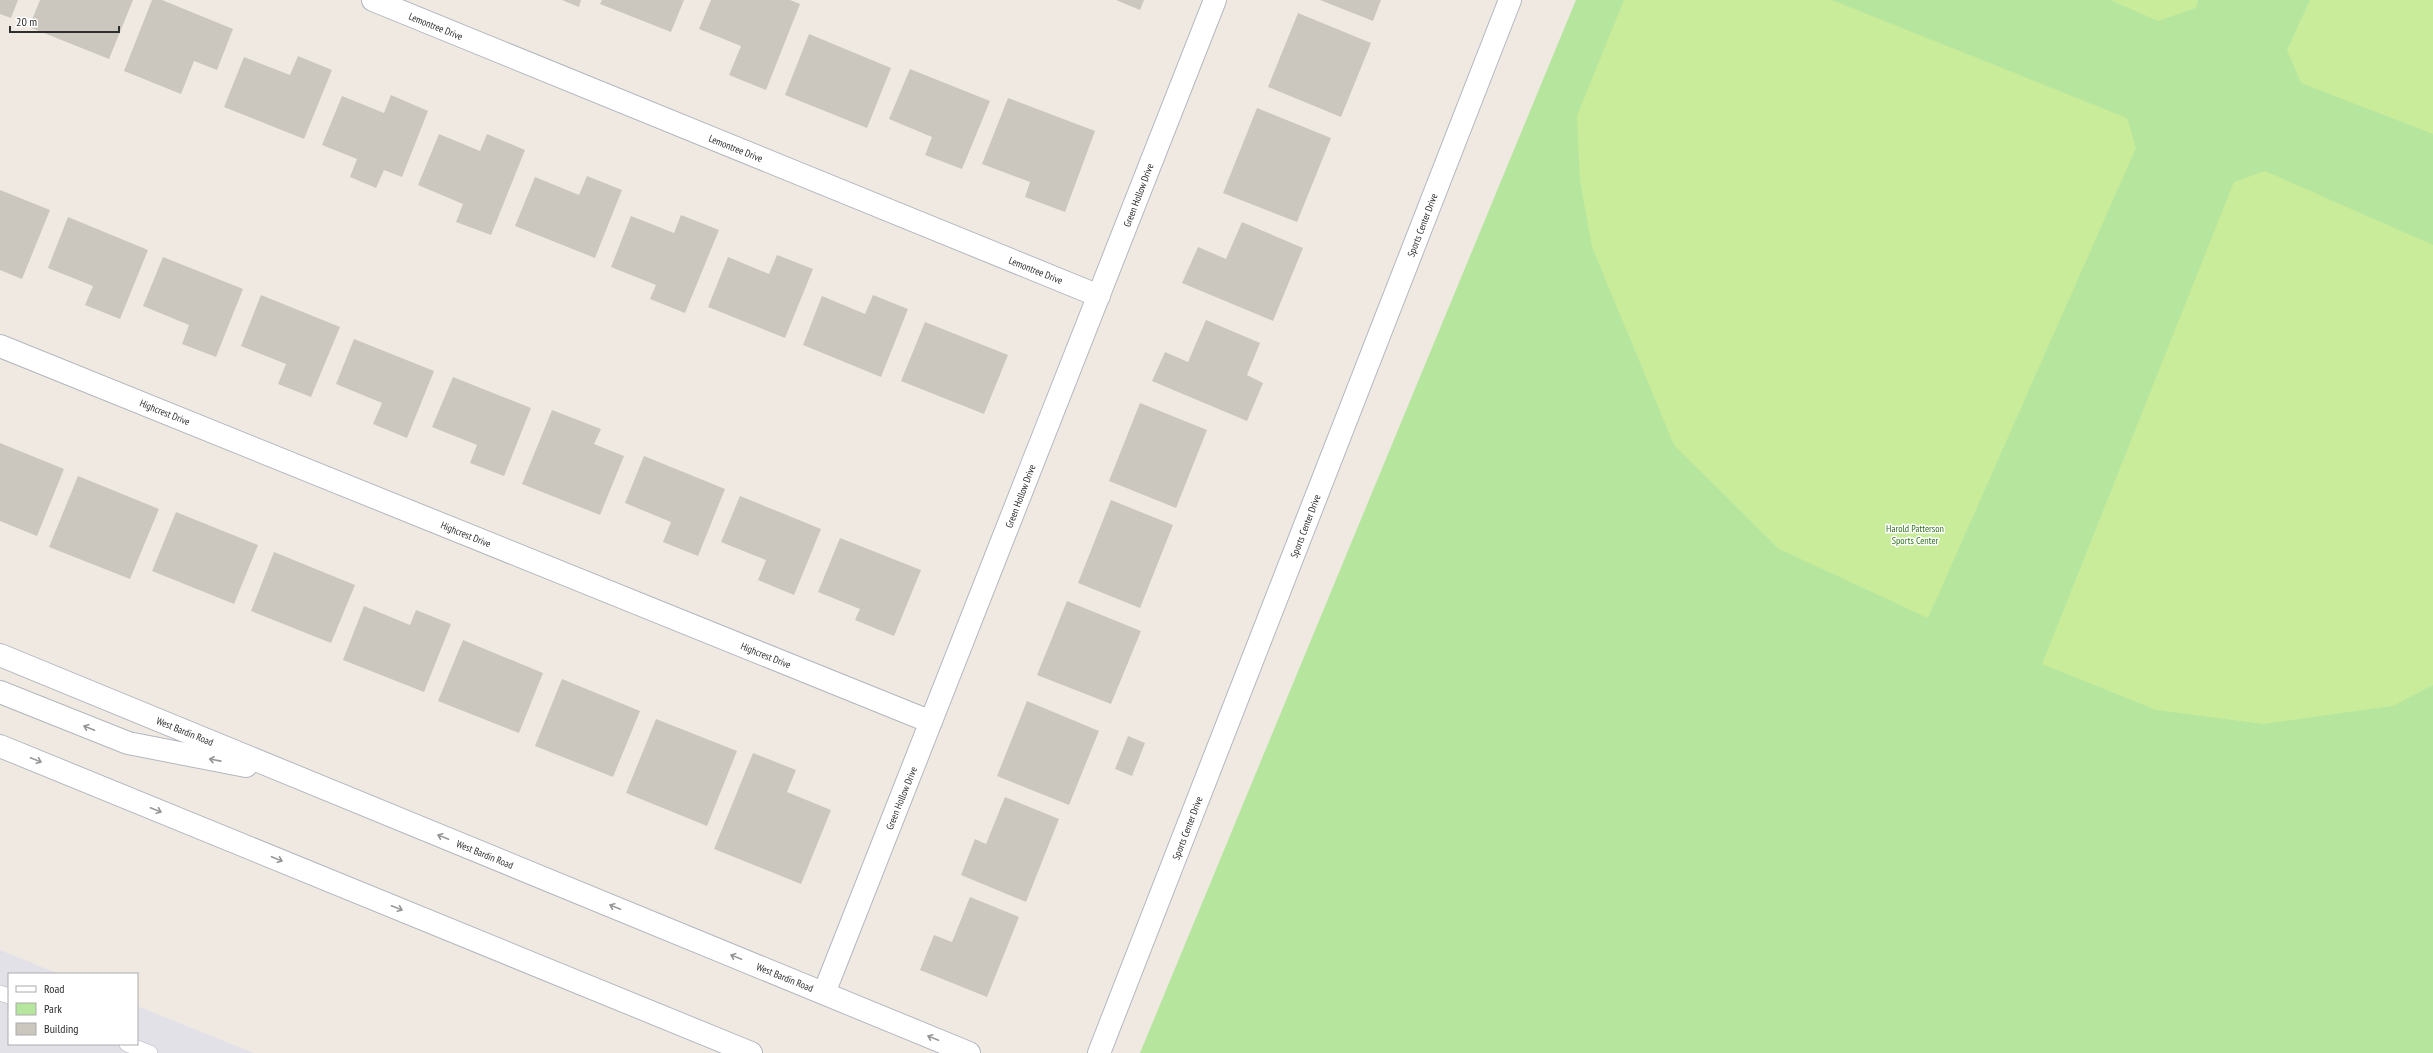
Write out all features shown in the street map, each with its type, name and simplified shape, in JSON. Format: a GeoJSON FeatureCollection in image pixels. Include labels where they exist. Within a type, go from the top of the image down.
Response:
{"type":"FeatureCollection","features":[{"type":"Feature","properties":{"kind":"street","name":"Lemontree Drive"},"geometry":{"type":"LineString","coordinates":[[373,0],[1099,296]]}},
{"type":"Feature","properties":{"kind":"street","name":"Green Hollow Drive"},"geometry":{"type":"LineString","coordinates":[[824,993],[1215,0]]}},
{"type":"Feature","properties":{"kind":"street","name":"Sports Center Drive"},"geometry":{"type":"LineString","coordinates":[[1100,1053],[1510,0]]}},
{"type":"Feature","properties":{"kind":"street","name":"Highcrest Drive"},"geometry":{"type":"LineString","coordinates":[[0,346],[931,722]]}},
{"type":"Feature","properties":{"kind":"street","name":"West Bardin Road"},"geometry":{"type":"LineString","coordinates":[[0,655],[970,1053]]}},
{"type":"Feature","properties":{"kind":"street"},"geometry":{"type":"LineString","coordinates":[[0,692],[128,743],[294,776]]}},
{"type":"Feature","properties":{"kind":"street"},"geometry":{"type":"LineString","coordinates":[[0,746],[751,1053]]}},
{"type":"Feature","properties":{"kind":"lane"},"geometry":{"type":"LineString","coordinates":[[130,1045],[150,1053]]}},
{"type":"Feature","properties":{"kind":"shaded area"},"geometry":{"type":"Polygon","coordinates":[[[0,950],[57,973],[8,973],[8,1045],[138,1045],[138,1006],[254,1053],[0,1053],[0,950]]]}},
{"type":"Feature","properties":{"kind":"green space","name":"Harold Patterson Sports Center"},"geometry":{"type":"Polygon","coordinates":[[[1576,0],[2433,0],[2433,1053],[1140,1053],[1576,0]]]}},
{"type":"Feature","properties":{"kind":"green space"},"geometry":{"type":"Polygon","coordinates":[[[1624,0],[1832,0],[2127,118],[2136,148],[1928,618],[1779,549],[1674,445],[1592,247],[1580,181],[1577,116],[1624,0]]]}},
{"type":"Feature","properties":{"kind":"green space"},"geometry":{"type":"Polygon","coordinates":[[[2110,0],[2198,0],[2196,8],[2158,21],[2110,0]]]}},
{"type":"Feature","properties":{"kind":"green space"},"geometry":{"type":"Polygon","coordinates":[[[2310,0],[2433,0],[2433,134],[2301,83],[2287,50],[2310,0]]]}},
{"type":"Feature","properties":{"kind":"green space"},"geometry":{"type":"Polygon","coordinates":[[[2265,171],[2433,245],[2433,685],[2393,706],[2263,724],[2156,710],[2042,664],[2234,182],[2265,171]]]}},
{"type":"Feature","properties":{"kind":"building"},"geometry":{"type":"Polygon","coordinates":[[[0,0],[18,0],[11,18],[0,14],[0,0]]]}},
{"type":"Feature","properties":{"kind":"building"},"geometry":{"type":"Polygon","coordinates":[[[40,0],[133,0],[109,59],[29,27],[40,0]]]}},
{"type":"Feature","properties":{"kind":"building"},"geometry":{"type":"Polygon","coordinates":[[[152,0],[162,0],[233,29],[217,70],[194,61],[181,94],[124,71],[152,0]]]}},
{"type":"Feature","properties":{"kind":"building"},"geometry":{"type":"Polygon","coordinates":[[[562,0],[581,0],[579,7],[562,0]]]}},
{"type":"Feature","properties":{"kind":"building"},"geometry":{"type":"Polygon","coordinates":[[[602,0],[684,0],[671,32],[600,4],[602,0]]]}},
{"type":"Feature","properties":{"kind":"building"},"geometry":{"type":"Polygon","coordinates":[[[711,0],[790,0],[800,4],[766,90],[729,75],[741,46],[699,29],[711,0]]]}},
{"type":"Feature","properties":{"kind":"building"},"geometry":{"type":"Polygon","coordinates":[[[1116,0],[1144,0],[1140,10],[1116,0]]]}},
{"type":"Feature","properties":{"kind":"building"},"geometry":{"type":"Polygon","coordinates":[[[1320,0],[1381,0],[1373,21],[1320,0]]]}},
{"type":"Feature","properties":{"kind":"building"},"geometry":{"type":"Polygon","coordinates":[[[1298,13],[1371,43],[1341,117],[1268,87],[1298,13]]]}},
{"type":"Feature","properties":{"kind":"building"},"geometry":{"type":"Polygon","coordinates":[[[809,34],[891,68],[867,128],[785,95],[809,34]]]}},
{"type":"Feature","properties":{"kind":"building"},"geometry":{"type":"Polygon","coordinates":[[[298,56],[332,70],[304,139],[224,107],[244,57],[290,75],[298,56]]]}},
{"type":"Feature","properties":{"kind":"building"},"geometry":{"type":"Polygon","coordinates":[[[910,69],[990,101],[962,169],[925,155],[932,137],[889,119],[910,69]]]}},
{"type":"Feature","properties":{"kind":"building"},"geometry":{"type":"Polygon","coordinates":[[[391,95],[428,111],[402,177],[384,170],[376,188],[350,177],[357,159],[322,145],[342,96],[384,113],[391,95]]]}},
{"type":"Feature","properties":{"kind":"building"},"geometry":{"type":"Polygon","coordinates":[[[1008,98],[1095,131],[1065,212],[1025,197],[1030,182],[982,164],[1008,98]]]}},
{"type":"Feature","properties":{"kind":"building"},"geometry":{"type":"Polygon","coordinates":[[[1257,108],[1331,138],[1297,222],[1223,193],[1257,108]]]}},
{"type":"Feature","properties":{"kind":"building"},"geometry":{"type":"Polygon","coordinates":[[[439,134],[480,151],[487,134],[525,150],[491,235],[456,222],[463,204],[418,185],[439,134]]]}},
{"type":"Feature","properties":{"kind":"building"},"geometry":{"type":"Polygon","coordinates":[[[587,176],[622,190],[595,258],[515,226],[535,177],[579,195],[587,176]]]}},
{"type":"Feature","properties":{"kind":"building"},"geometry":{"type":"Polygon","coordinates":[[[0,190],[50,210],[22,279],[0,270],[0,190]]]}},
{"type":"Feature","properties":{"kind":"building"},"geometry":{"type":"Polygon","coordinates":[[[681,215],[719,230],[685,313],[650,299],[656,285],[611,267],[631,216],[674,233],[681,215]]]}},
{"type":"Feature","properties":{"kind":"building"},"geometry":{"type":"Polygon","coordinates":[[[68,217],[148,250],[120,319],[85,305],[93,286],[48,268],[68,217]]]}},
{"type":"Feature","properties":{"kind":"building"},"geometry":{"type":"Polygon","coordinates":[[[1242,222],[1303,248],[1273,321],[1182,283],[1198,247],[1226,259],[1242,222]]]}},
{"type":"Feature","properties":{"kind":"building"},"geometry":{"type":"Polygon","coordinates":[[[777,255],[813,269],[785,338],[708,307],[728,257],[769,274],[777,255]]]}},
{"type":"Feature","properties":{"kind":"building"},"geometry":{"type":"Polygon","coordinates":[[[163,257],[243,289],[216,357],[182,344],[189,325],[143,306],[163,257]]]}},
{"type":"Feature","properties":{"kind":"building"},"geometry":{"type":"Polygon","coordinates":[[[261,295],[340,327],[311,397],[278,384],[286,364],[241,346],[261,295]]]}},
{"type":"Feature","properties":{"kind":"building"},"geometry":{"type":"Polygon","coordinates":[[[873,295],[908,309],[881,377],[803,345],[822,296],[865,314],[873,295]]]}},
{"type":"Feature","properties":{"kind":"building"},"geometry":{"type":"Polygon","coordinates":[[[1206,320],[1260,343],[1247,375],[1263,383],[1247,421],[1152,381],[1165,352],[1188,362],[1206,320]]]}},
{"type":"Feature","properties":{"kind":"building"},"geometry":{"type":"Polygon","coordinates":[[[925,322],[1008,355],[984,414],[901,381],[925,322]]]}},
{"type":"Feature","properties":{"kind":"building"},"geometry":{"type":"Polygon","coordinates":[[[354,339],[434,371],[407,438],[373,424],[382,403],[336,384],[354,339]]]}},
{"type":"Feature","properties":{"kind":"building"},"geometry":{"type":"Polygon","coordinates":[[[453,377],[531,408],[504,476],[470,463],[477,445],[432,427],[453,377]]]}},
{"type":"Feature","properties":{"kind":"building"},"geometry":{"type":"Polygon","coordinates":[[[1140,403],[1207,430],[1176,508],[1109,481],[1140,403]]]}},
{"type":"Feature","properties":{"kind":"building"},"geometry":{"type":"Polygon","coordinates":[[[552,410],[601,429],[594,444],[624,456],[600,515],[522,484],[552,410]]]}},
{"type":"Feature","properties":{"kind":"building"},"geometry":{"type":"Polygon","coordinates":[[[0,443],[64,469],[37,536],[0,521],[0,443]]]}},
{"type":"Feature","properties":{"kind":"building"},"geometry":{"type":"Polygon","coordinates":[[[644,456],[725,489],[698,556],[663,542],[671,522],[625,503],[644,456]]]}},
{"type":"Feature","properties":{"kind":"building"},"geometry":{"type":"Polygon","coordinates":[[[78,476],[159,509],[130,579],[49,547],[78,476]]]}},
{"type":"Feature","properties":{"kind":"building"},"geometry":{"type":"Polygon","coordinates":[[[740,496],[821,529],[794,595],[758,580],[766,560],[721,542],[740,496]]]}},
{"type":"Feature","properties":{"kind":"building"},"geometry":{"type":"Polygon","coordinates":[[[1111,500],[1173,525],[1140,608],[1078,583],[1111,500]]]}},
{"type":"Feature","properties":{"kind":"building"},"geometry":{"type":"Polygon","coordinates":[[[176,512],[258,545],[234,604],[152,571],[176,512]]]}},
{"type":"Feature","properties":{"kind":"building"},"geometry":{"type":"Polygon","coordinates":[[[840,538],[921,570],[894,636],[855,620],[860,609],[818,592],[840,538]]]}},
{"type":"Feature","properties":{"kind":"building"},"geometry":{"type":"Polygon","coordinates":[[[274,552],[355,585],[331,643],[251,611],[274,552]]]}},
{"type":"Feature","properties":{"kind":"building"},"geometry":{"type":"Polygon","coordinates":[[[1067,601],[1141,631],[1111,704],[1037,675],[1067,601]]]}},
{"type":"Feature","properties":{"kind":"building"},"geometry":{"type":"Polygon","coordinates":[[[364,606],[410,625],[416,610],[451,624],[424,692],[343,660],[364,606]]]}},
{"type":"Feature","properties":{"kind":"building"},"geometry":{"type":"Polygon","coordinates":[[[463,640],[543,673],[519,733],[438,701],[463,640]]]}},
{"type":"Feature","properties":{"kind":"building"},"geometry":{"type":"Polygon","coordinates":[[[562,679],[640,711],[613,777],[535,746],[562,679]]]}},
{"type":"Feature","properties":{"kind":"building"},"geometry":{"type":"Polygon","coordinates":[[[1027,701],[1099,731],[1069,805],[997,776],[1027,701]]]}},
{"type":"Feature","properties":{"kind":"building"},"geometry":{"type":"Polygon","coordinates":[[[656,719],[737,751],[707,826],[626,793],[656,719]]]}},
{"type":"Feature","properties":{"kind":"building"},"geometry":{"type":"Polygon","coordinates":[[[1128,736],[1145,743],[1132,776],[1115,769],[1128,736]]]}},
{"type":"Feature","properties":{"kind":"building"},"geometry":{"type":"Polygon","coordinates":[[[753,753],[796,770],[787,792],[831,810],[801,884],[714,849],[753,753]]]}},
{"type":"Feature","properties":{"kind":"building"},"geometry":{"type":"Polygon","coordinates":[[[1005,797],[1059,819],[1026,902],[961,875],[975,839],[986,844],[1005,797]]]}},
{"type":"Feature","properties":{"kind":"building"},"geometry":{"type":"Polygon","coordinates":[[[970,897],[1019,917],[987,997],[920,970],[934,935],[952,942],[970,897]]]}}]}
